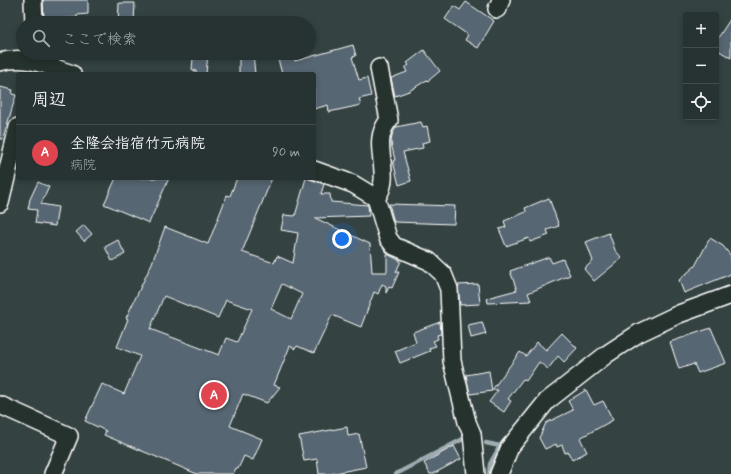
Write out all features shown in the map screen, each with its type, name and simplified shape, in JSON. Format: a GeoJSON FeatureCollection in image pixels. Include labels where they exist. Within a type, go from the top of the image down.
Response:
{"type":"FeatureCollection","features":[{"type":"Feature","properties":{"kind":"street"},"geometry":{"type":"LineString","coordinates":[[33,0],[34,16]]}},
{"type":"Feature","properties":{"kind":"street"},"geometry":{"type":"LineString","coordinates":[[0,62],[6,60],[32,62],[65,72]]}},
{"type":"Feature","properties":{"kind":"street"},"geometry":{"type":"LineString","coordinates":[[376,198],[384,185],[381,144],[382,128],[389,120],[379,68]]}},
{"type":"Feature","properties":{"kind":"street"},"geometry":{"type":"LineString","coordinates":[[0,203],[16,135]]}},
{"type":"Feature","properties":{"kind":"street"},"geometry":{"type":"LineString","coordinates":[[316,171],[353,184],[376,198],[386,232],[394,246],[429,261],[443,274],[449,289],[452,361],[467,422],[472,434],[476,474]]}},
{"type":"Feature","properties":{"kind":"street"},"geometry":{"type":"LineString","coordinates":[[499,474],[510,447],[547,401],[607,354],[639,333],[679,314],[731,295]]}},
{"type":"Feature","properties":{"kind":"street"},"geometry":{"type":"LineString","coordinates":[[0,405],[69,436],[53,474]]}},
{"type":"Feature","properties":{"kind":"building"},"geometry":{"type":"Polygon","coordinates":[[[43,0],[88,0],[88,14],[77,16],[44,16],[43,0]]]}},
{"type":"Feature","properties":{"kind":"building"},"geometry":{"type":"Polygon","coordinates":[[[466,2],[494,21],[478,48],[465,40],[468,35],[445,19],[454,6],[460,10],[466,2]]]}},
{"type":"Feature","properties":{"kind":"building"},"geometry":{"type":"Polygon","coordinates":[[[119,3],[135,3],[134,16],[118,16],[119,3]]]}},
{"type":"Feature","properties":{"kind":"building"},"geometry":{"type":"Polygon","coordinates":[[[731,18],[731,58],[719,51],[719,36],[731,18]]]}},
{"type":"Feature","properties":{"kind":"building"},"geometry":{"type":"Polygon","coordinates":[[[353,45],[356,56],[352,57],[359,80],[367,78],[371,96],[359,99],[361,105],[329,112],[328,105],[316,108],[316,72],[281,72],[278,60],[316,60],[316,55],[353,45]]]}},
{"type":"Feature","properties":{"kind":"building"},"geometry":{"type":"Polygon","coordinates":[[[424,50],[440,71],[428,81],[427,80],[409,91],[395,96],[391,78],[407,72],[405,68],[409,65],[407,63],[424,50]]]}},
{"type":"Feature","properties":{"kind":"building"},"geometry":{"type":"Polygon","coordinates":[[[193,60],[207,60],[206,72],[196,72],[192,70],[193,60]]]}},
{"type":"Feature","properties":{"kind":"building"},"geometry":{"type":"Polygon","coordinates":[[[239,60],[254,60],[255,72],[239,72],[239,60]]]}},
{"type":"Feature","properties":{"kind":"building"},"geometry":{"type":"Polygon","coordinates":[[[0,87],[13,90],[12,94],[16,95],[3,139],[0,139],[0,87]]]}},
{"type":"Feature","properties":{"kind":"building"},"geometry":{"type":"Polygon","coordinates":[[[421,122],[423,127],[427,126],[430,141],[422,143],[423,148],[403,152],[411,181],[399,185],[393,161],[395,160],[391,143],[392,135],[396,127],[421,122]]]}},
{"type":"Feature","properties":{"kind":"building"},"geometry":{"type":"Polygon","coordinates":[[[115,180],[168,180],[149,223],[104,204],[115,180]]]}},
{"type":"Feature","properties":{"kind":"building"},"geometry":{"type":"Polygon","coordinates":[[[236,180],[271,180],[242,252],[274,263],[277,256],[293,263],[298,233],[281,230],[284,215],[295,216],[305,180],[312,180],[324,184],[321,194],[330,194],[331,202],[368,205],[369,216],[315,218],[370,244],[372,272],[387,272],[387,254],[401,261],[396,272],[399,272],[392,288],[389,287],[386,293],[386,286],[382,284],[378,294],[374,292],[361,327],[332,315],[314,353],[297,346],[295,349],[290,346],[274,385],[280,387],[267,403],[243,394],[230,426],[262,439],[253,460],[244,456],[238,469],[236,468],[233,474],[197,474],[104,435],[106,431],[85,421],[102,384],[124,394],[140,356],[117,347],[128,319],[126,318],[152,263],[165,227],[208,244],[227,195],[230,196],[236,180]],[[282,284],[271,309],[291,319],[302,294],[282,284]],[[164,296],[150,329],[219,355],[226,338],[237,342],[252,309],[226,300],[218,318],[164,296]]]}},
{"type":"Feature","properties":{"kind":"building"},"geometry":{"type":"Polygon","coordinates":[[[38,182],[49,187],[41,204],[58,207],[55,226],[35,223],[37,210],[28,209],[30,199],[38,182]]]}},
{"type":"Feature","properties":{"kind":"building"},"geometry":{"type":"Polygon","coordinates":[[[549,198],[559,226],[547,230],[549,235],[530,242],[529,238],[506,246],[499,229],[506,227],[504,221],[526,212],[525,208],[549,198]]]}},
{"type":"Feature","properties":{"kind":"building"},"geometry":{"type":"Polygon","coordinates":[[[389,204],[455,206],[454,224],[394,222],[389,204]]]}},
{"type":"Feature","properties":{"kind":"building"},"geometry":{"type":"Polygon","coordinates":[[[84,225],[92,234],[84,241],[76,232],[84,225]]]}},
{"type":"Feature","properties":{"kind":"building"},"geometry":{"type":"Polygon","coordinates":[[[609,233],[615,250],[622,258],[594,281],[584,269],[593,261],[586,242],[609,233]]]}},
{"type":"Feature","properties":{"kind":"building"},"geometry":{"type":"Polygon","coordinates":[[[710,238],[723,246],[731,256],[731,274],[684,293],[679,280],[695,266],[710,238]]]}},
{"type":"Feature","properties":{"kind":"building"},"geometry":{"type":"Polygon","coordinates":[[[118,240],[125,254],[112,261],[105,247],[118,240]]]}},
{"type":"Feature","properties":{"kind":"building"},"geometry":{"type":"Polygon","coordinates":[[[549,257],[552,263],[563,259],[570,275],[528,293],[531,301],[488,303],[487,298],[517,290],[510,271],[549,257]]]}},
{"type":"Feature","properties":{"kind":"building"},"geometry":{"type":"Polygon","coordinates":[[[478,284],[480,304],[460,305],[458,285],[478,284]]]}},
{"type":"Feature","properties":{"kind":"building"},"geometry":{"type":"Polygon","coordinates":[[[440,322],[441,334],[437,335],[438,339],[433,341],[436,346],[429,348],[430,351],[400,363],[395,351],[416,342],[413,332],[440,322]]]}},
{"type":"Feature","properties":{"kind":"building"},"geometry":{"type":"Polygon","coordinates":[[[482,322],[486,334],[471,338],[468,325],[482,322]]]}},
{"type":"Feature","properties":{"kind":"building"},"geometry":{"type":"Polygon","coordinates":[[[711,328],[726,363],[698,373],[694,364],[679,369],[670,342],[711,328]]]}},
{"type":"Feature","properties":{"kind":"building"},"geometry":{"type":"Polygon","coordinates":[[[562,333],[577,348],[564,362],[558,356],[548,369],[539,362],[526,381],[523,379],[508,399],[511,401],[504,412],[489,402],[498,390],[492,390],[520,352],[526,356],[537,342],[546,350],[562,333]]]}},
{"type":"Feature","properties":{"kind":"building"},"geometry":{"type":"Polygon","coordinates":[[[489,371],[492,391],[470,394],[466,375],[489,371]]]}},
{"type":"Feature","properties":{"kind":"building"},"geometry":{"type":"Polygon","coordinates":[[[586,390],[594,405],[603,401],[613,420],[580,438],[587,452],[572,460],[568,452],[565,453],[562,445],[557,447],[556,444],[545,449],[539,438],[546,423],[573,410],[568,401],[586,390]]]}},
{"type":"Feature","properties":{"kind":"building"},"geometry":{"type":"Polygon","coordinates":[[[347,427],[348,436],[359,434],[366,467],[330,474],[319,474],[317,459],[304,461],[299,436],[347,427]]]}},
{"type":"Feature","properties":{"kind":"building"},"geometry":{"type":"Polygon","coordinates":[[[454,446],[461,459],[433,474],[430,474],[424,463],[454,446]]]}},
{"type":"Feature","properties":{"kind":"waterway"},"geometry":{"type":"LineString","coordinates":[[396,474],[463,439]]}},
{"type":"Feature","properties":{"kind":"waterway"},"geometry":{"type":"LineString","coordinates":[[486,443],[500,446],[505,440]]}},
{"type":"Feature","properties":{"kind":"waterway"},"geometry":{"type":"LineString","coordinates":[[489,474],[490,464],[500,446]]}},
{"type":"Feature","properties":{"kind":"place","name":"全隆会指宿竹元病院"},"geometry":{"type":"Point","coordinates":[214,395]}}]}
